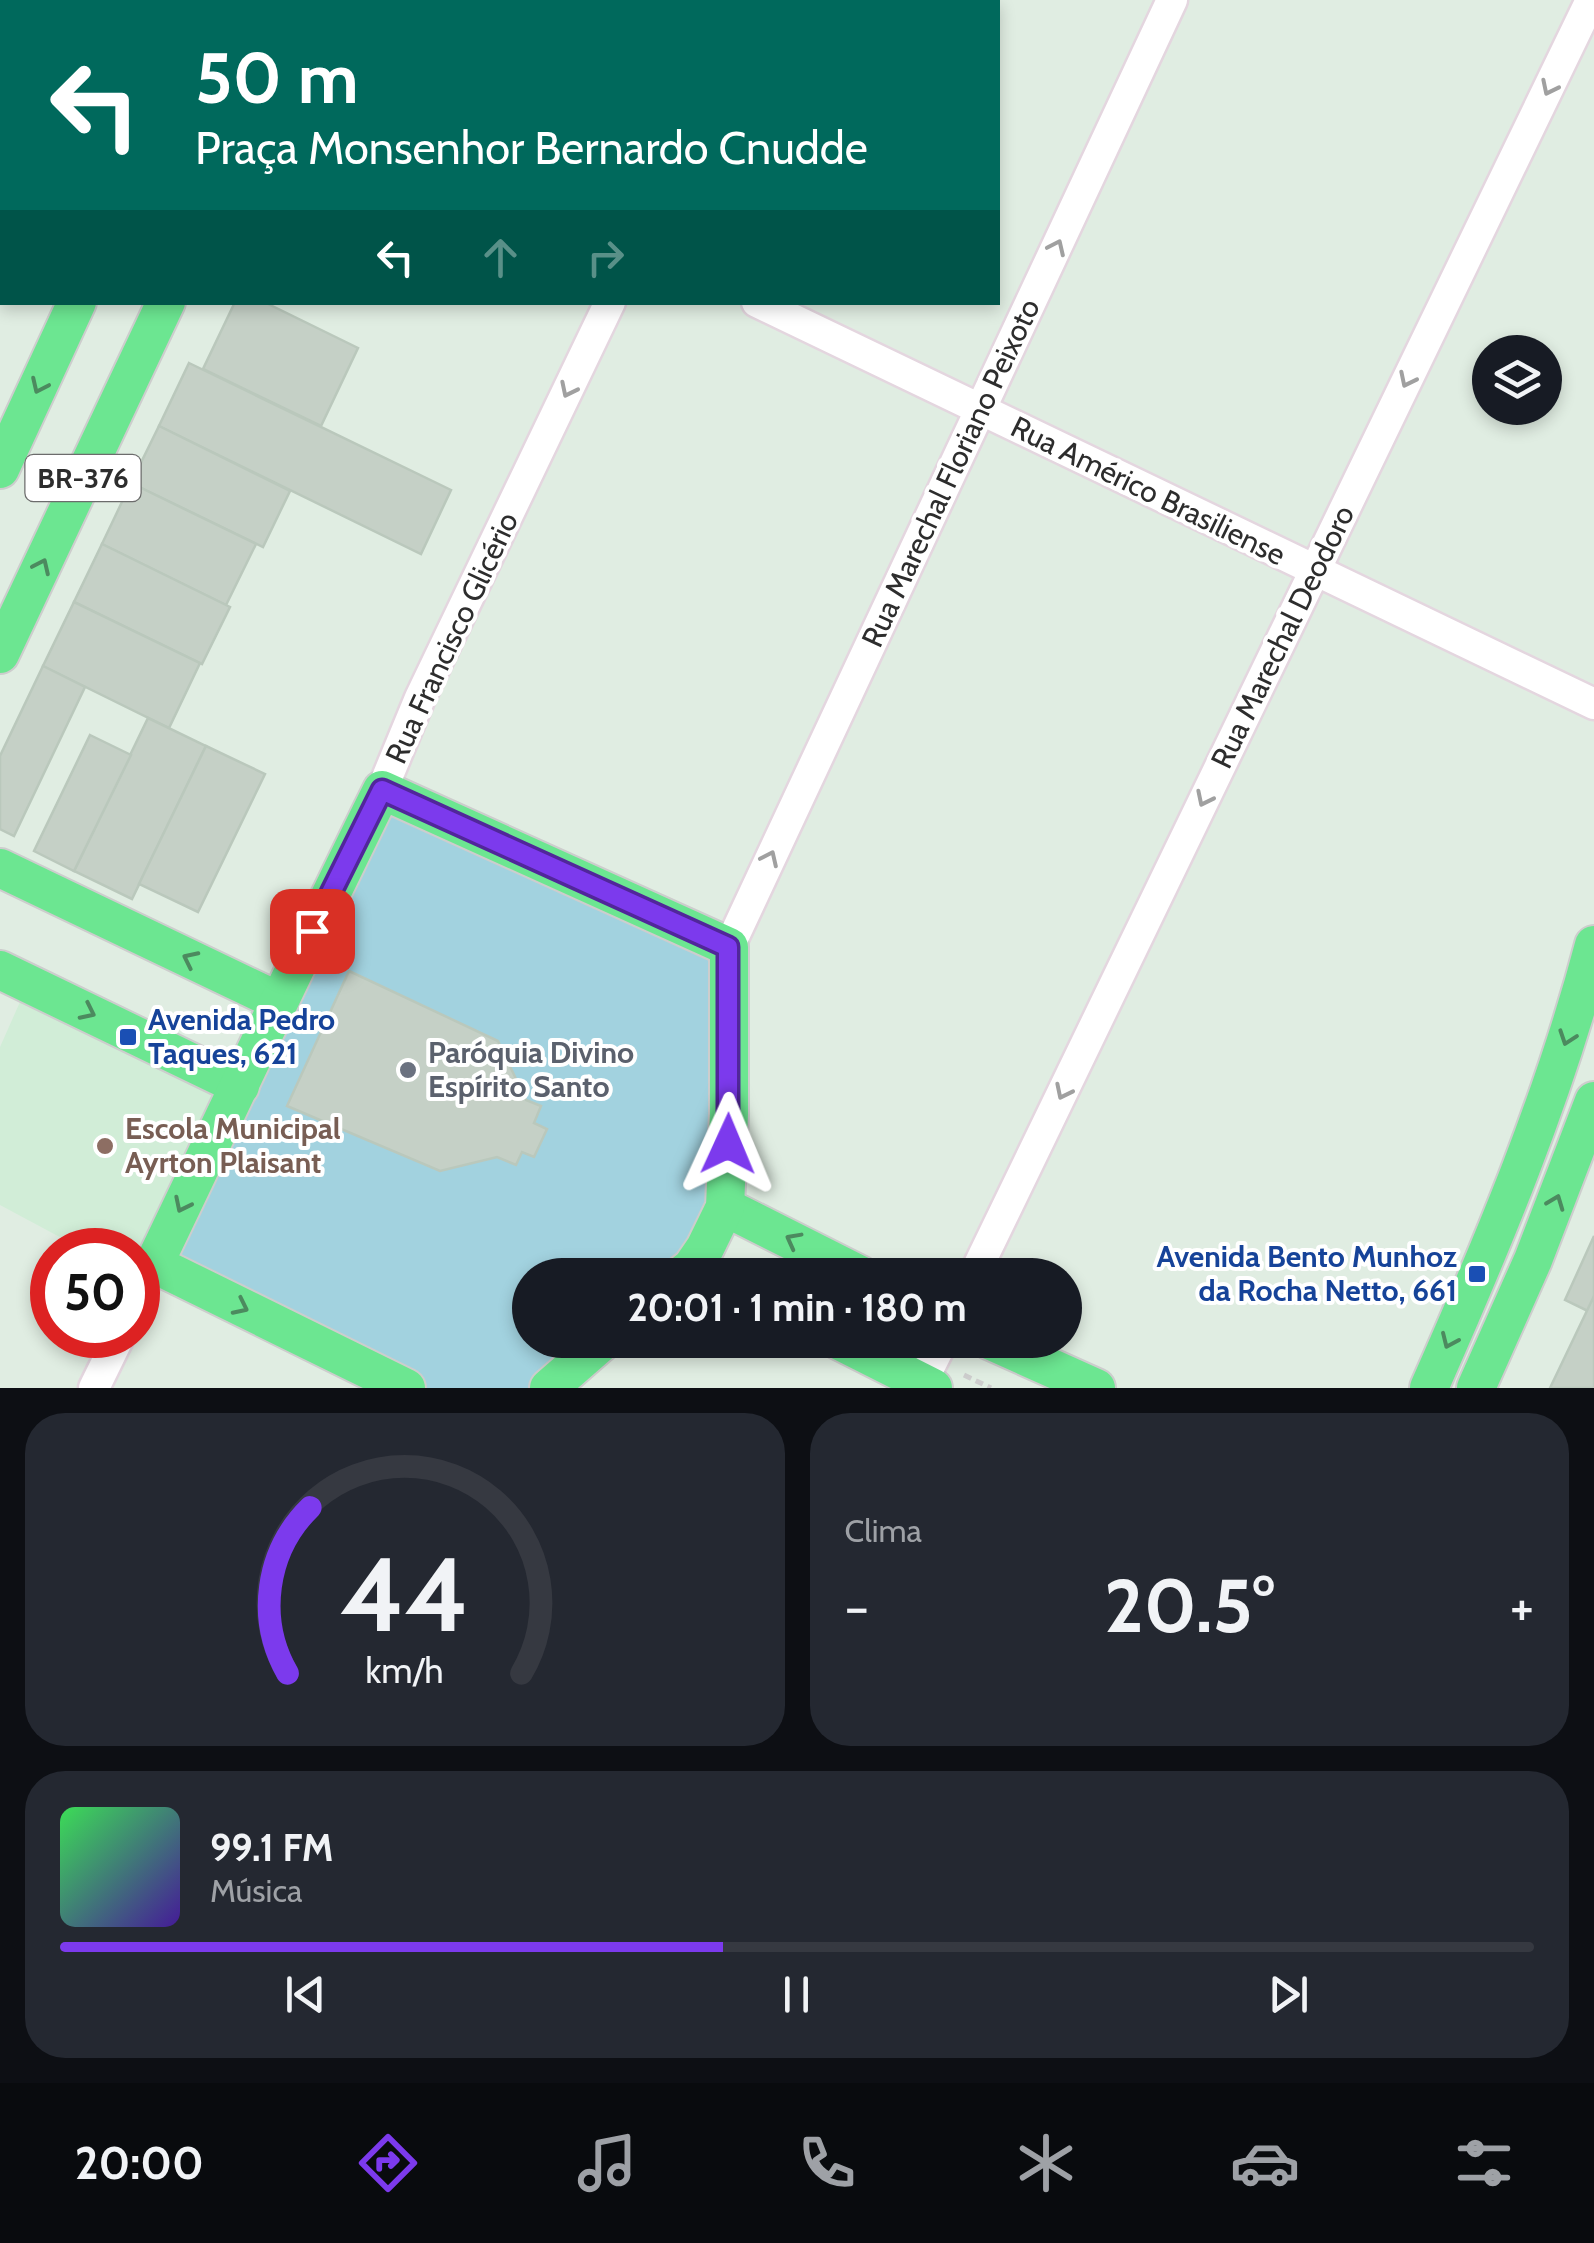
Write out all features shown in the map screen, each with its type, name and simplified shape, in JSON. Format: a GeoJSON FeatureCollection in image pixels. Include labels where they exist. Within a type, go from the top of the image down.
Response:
{"type":"FeatureCollection","features":[{"type":"Feature","properties":{"kind":"main road","name":"BR-376"},"geometry":{"type":"LineString","coordinates":[[0,469],[76,305]]}},
{"type":"Feature","properties":{"kind":"main road","name":"BR-376"},"geometry":{"type":"LineString","coordinates":[[0,654],[165,305]]}},
{"type":"Feature","properties":{"kind":"main road"},"geometry":{"type":"LineString","coordinates":[[382,790],[728,947],[725,1206],[700,1258]]}},
{"type":"Feature","properties":{"kind":"main road","name":"Rua Francisco Glicério"},"geometry":{"type":"LineString","coordinates":[[160,1252],[382,790]]}},
{"type":"Feature","properties":{"kind":"main road"},"geometry":{"type":"LineString","coordinates":[[0,868],[278,1002]]}},
{"type":"Feature","properties":{"kind":"main road"},"geometry":{"type":"LineString","coordinates":[[1429,1388],[1527,1154],[1594,944]]}},
{"type":"Feature","properties":{"kind":"main road"},"geometry":{"type":"LineString","coordinates":[[0,970],[240,1086]]}},
{"type":"Feature","properties":{"kind":"main road"},"geometry":{"type":"LineString","coordinates":[[1476,1388],[1533,1260],[1594,1101]]}},
{"type":"Feature","properties":{"kind":"main road"},"geometry":{"type":"LineString","coordinates":[[725,1206],[827,1258]]}},
{"type":"Feature","properties":{"kind":"main road"},"geometry":{"type":"LineString","coordinates":[[1493,1240],[1533,1260]]}},
{"type":"Feature","properties":{"kind":"main road"},"geometry":{"type":"LineString","coordinates":[[160,1287],[406,1388]]}},
{"type":"Feature","properties":{"kind":"main road"},"geometry":{"type":"LineString","coordinates":[[548,1388],[583,1358]]}},
{"type":"Feature","properties":{"kind":"main road"},"geometry":{"type":"LineString","coordinates":[[872,1358],[925,1386]]}},
{"type":"Feature","properties":{"kind":"main road"},"geometry":{"type":"LineString","coordinates":[[1029,1358],[1096,1388]]}},
{"type":"Feature","properties":{"kind":"street","name":"Rua Marechal Floriano Peixoto"},"geometry":{"type":"LineString","coordinates":[[728,947],[1172,0]]}},
{"type":"Feature","properties":{"kind":"street","name":"Rua Marechal Deodoro"},"geometry":{"type":"LineString","coordinates":[[982,1258],[1591,0]]}},
{"type":"Feature","properties":{"kind":"street","name":"Rua Francisco Glicério"},"geometry":{"type":"LineString","coordinates":[[382,790],[420,698],[609,305]]}},
{"type":"Feature","properties":{"kind":"street","name":"Rua Américo Brasiliense"},"geometry":{"type":"LineString","coordinates":[[763,305],[1594,704]]}},
{"type":"Feature","properties":{"kind":"street"},"geometry":{"type":"LineString","coordinates":[[94,1388],[109,1358]]}},
{"type":"Feature","properties":{"kind":"street"},"geometry":{"type":"LineString","coordinates":[[925,1386],[936,1358]]}},
{"type":"Feature","properties":{"kind":"shaded area"},"geometry":{"type":"Polygon","coordinates":[[[382,790],[729,947],[725,1207],[693,1258],[512,1258],[512,1358],[583,1358],[549,1388],[406,1388],[160,1267],[160,1252],[382,790]]]}},
{"type":"Feature","properties":{"kind":"shaded area","name":"Escola Municipal Ayrton Plaisant"},"geometry":{"type":"Polygon","coordinates":[[[28,984],[240,1086],[160,1237],[160,1228],[43,1228],[0,1205],[0,1047],[28,984]]]}},
{"type":"Feature","properties":{"kind":"building"},"geometry":{"type":"Polygon","coordinates":[[[234,305],[270,305],[358,348],[321,426],[203,369],[234,305]]]}},
{"type":"Feature","properties":{"kind":"building"},"geometry":{"type":"Polygon","coordinates":[[[189,363],[451,490],[421,554],[159,426],[189,363]]]}},
{"type":"Feature","properties":{"kind":"building"},"geometry":{"type":"Polygon","coordinates":[[[159,426],[290,491],[263,547],[131,483],[159,426]]]}},
{"type":"Feature","properties":{"kind":"building"},"geometry":{"type":"Polygon","coordinates":[[[131,483],[256,544],[226,605],[102,544],[131,483]]]}},
{"type":"Feature","properties":{"kind":"building"},"geometry":{"type":"Polygon","coordinates":[[[102,544],[230,607],[202,664],[74,602],[102,544]]]}},
{"type":"Feature","properties":{"kind":"building"},"geometry":{"type":"Polygon","coordinates":[[[74,602],[200,663],[169,728],[43,666],[74,602]]]}},
{"type":"Feature","properties":{"kind":"building"},"geometry":{"type":"Polygon","coordinates":[[[43,666],[85,687],[14,836],[0,829],[0,756],[43,666]]]}},
{"type":"Feature","properties":{"kind":"building"},"geometry":{"type":"Polygon","coordinates":[[[148,718],[206,746],[132,899],[74,871],[148,718]]]}},
{"type":"Feature","properties":{"kind":"building"},"geometry":{"type":"Polygon","coordinates":[[[90,735],[131,755],[74,871],[34,851],[90,735]]]}},
{"type":"Feature","properties":{"kind":"building"},"geometry":{"type":"Polygon","coordinates":[[[206,746],[265,774],[198,912],[139,884],[206,746]]]}},
{"type":"Feature","properties":{"kind":"building","name":"Paróquia Divino Espírito Santo"},"geometry":{"type":"Polygon","coordinates":[[[349,971],[498,1041],[526,1100],[541,1106],[534,1123],[547,1129],[534,1157],[522,1152],[516,1165],[497,1157],[440,1171],[287,1106],[349,971]]]}},
{"type":"Feature","properties":{"kind":"building"},"geometry":{"type":"Polygon","coordinates":[[[1594,1236],[1594,1314],[1565,1300],[1594,1236]]]}},
{"type":"Feature","properties":{"kind":"building"},"geometry":{"type":"Polygon","coordinates":[[[1594,1296],[1594,1388],[1550,1388],[1594,1296]]]}},
{"type":"Feature","properties":{"kind":"place","name":"Avenida Pedro Taques, 621"},"geometry":{"type":"Point","coordinates":[128,1037]}},
{"type":"Feature","properties":{"kind":"place","name":"Paróquia Divino Espírito Santo"},"geometry":{"type":"Point","coordinates":[408,1070]}},
{"type":"Feature","properties":{"kind":"place","name":"Escola Municipal Ayrton Plaisant"},"geometry":{"type":"Point","coordinates":[105,1146]}},
{"type":"Feature","properties":{"kind":"place","name":"Avenida Bento Munhoz da Rocha Netto, 661"},"geometry":{"type":"Point","coordinates":[1477,1274]}},
{"type":"Feature","properties":{"kind":"route"},"geometry":{"type":"LineString","coordinates":[[312,931],[382,790],[728,947],[728,1144]]}}]}
